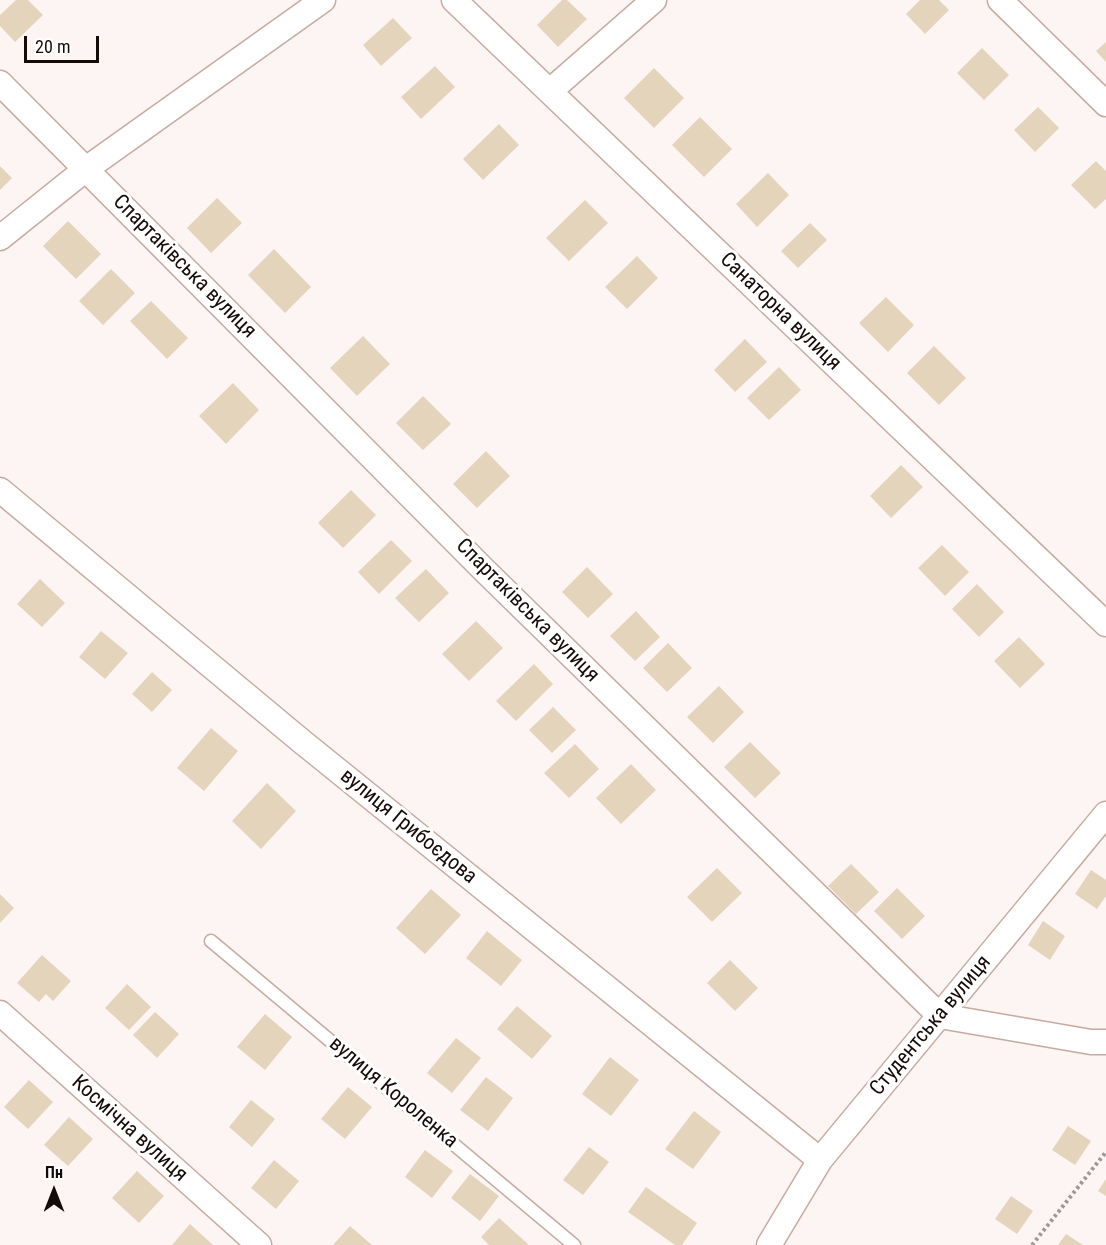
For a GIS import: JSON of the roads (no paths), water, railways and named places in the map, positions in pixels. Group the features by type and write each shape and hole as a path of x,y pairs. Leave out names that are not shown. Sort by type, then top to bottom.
{"street":[{"path":"0,238 86,169 323,0"},
{"name":"Санаторна вулиця","path":"454,0 1106,624"},
{"path":"550,91 654,0"},
{"path":"1000,0 1106,104"},
{"name":"Спартаківська вулиця","path":"0,83 483,569 940,1016"},
{"name":"вулиця Грибоєдова","path":"0,490 310,748 820,1160"},
{"name":"Студентська вулиця","path":"769,1245 820,1160 1106,814"},
{"name":"Космічна вулиця","path":"0,1013 259,1245"},
{"path":"940,1016 1091,1042 1106,1042"}],"lane":[{"name":"вулиця Короленка","path":"211,941 574,1245"}]}
